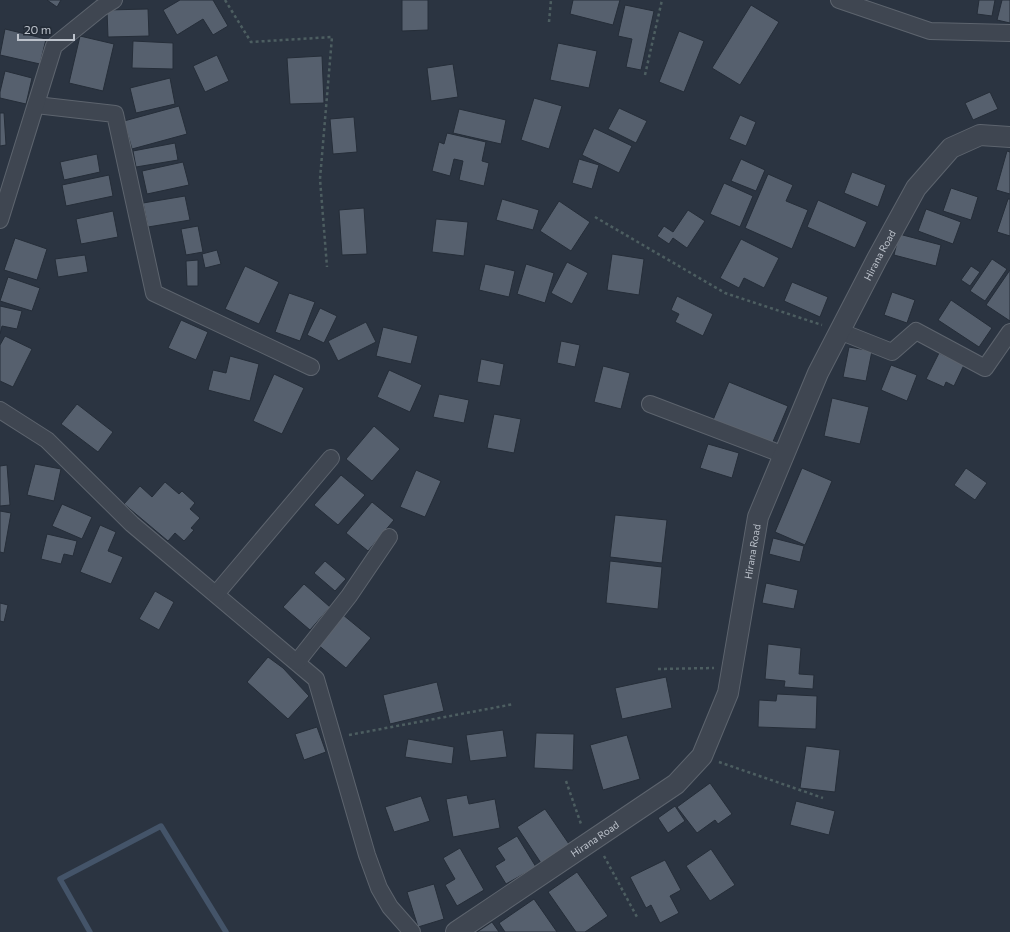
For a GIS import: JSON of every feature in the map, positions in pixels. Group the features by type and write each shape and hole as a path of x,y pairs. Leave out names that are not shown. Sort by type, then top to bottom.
{"street":[{"path":"0,220 54,46 114,0"},
{"path":"839,0 930,31 1010,33"},
{"path":"36,105 116,114 154,293 311,367"},
{"name":"Hirana Road","path":"456,932 592,842 676,784 702,756 728,693 758,517 818,373 916,188 951,148 980,135 1010,137"},
{"path":"839,331 892,352 916,331 985,368 1010,332"},
{"path":"650,404 784,455"},
{"path":"0,410 47,440 132,524 316,679 367,855 379,888 390,907 412,932"},
{"path":"216,594 331,458"},
{"path":"297,662 349,596 389,538"}],"path":[{"path":"225,0 251,42 332,37 320,179 327,268"},
{"path":"549,22 552,0"},
{"path":"645,75 662,0"},
{"path":"595,217 725,293 839,331"},
{"path":"658,669 733,667"},
{"path":"333,738 514,704"},
{"path":"702,756 823,798"},
{"path":"566,781 592,842 637,917"}],"building":[{"path":"47,0 61,0 57,7"},
{"path":"180,0 213,0 228,26 213,35 203,19 177,35 163,10"},
{"path":"402,0 428,0 428,30 402,31"},
{"path":"573,0 620,0 613,25 570,14"},
{"path":"979,0 995,0 992,16 977,14"},
{"path":"1002,0 1010,0 1010,23 997,20"},
{"path":"625,5 654,11 641,70 626,67 632,39 618,36"},
{"path":"751,5 779,22 740,85 712,68"},
{"path":"148,9 149,36 108,37 107,10"},
{"path":"5,29 46,39 40,64 0,55"},
{"path":"679,31 704,41 684,92 659,82"},
{"path":"80,36 114,44 103,91 69,83"},
{"path":"133,41 173,43 173,69 132,68"},
{"path":"558,43 597,51 589,88 550,80"},
{"path":"217,55 229,81 205,92 193,66"},
{"path":"322,56 324,103 290,104 287,58"},
{"path":"453,64 458,97 431,101 427,68"},
{"path":"5,71 32,78 26,104 0,98"},
{"path":"170,78 175,104 136,113 130,88"},
{"path":"990,92 998,109 973,120 965,103"},
{"path":"534,98 562,106 549,149 521,140"},
{"path":"179,106 187,134 132,149 124,121"},
{"path":"619,108 647,121 636,143 608,129"},
{"path":"459,109 506,120 501,144 453,133"},
{"path":"0,113 4,113 6,145 0,146"},
{"path":"740,115 756,122 746,146 729,139"},
{"path":"354,117 357,152 333,154 330,119"},
{"path":"594,128 632,146 619,173 582,155"},
{"path":"447,133 486,142 482,161 489,163 484,186 459,180 463,161 454,159 450,176 432,171 439,142 444,144"},
{"path":"175,143 178,160 136,167 133,151"},
{"path":"1007,151 1010,152 1010,194 996,190"},
{"path":"97,154 100,172 64,180 60,162"},
{"path":"579,159 599,165 592,189 572,183"},
{"path":"741,159 765,170 756,191 731,181"},
{"path":"183,162 189,185 147,194 142,171"},
{"path":"852,172 886,185 878,207 844,193"},
{"path":"768,174 793,185 786,201 808,210 792,249 745,228"},
{"path":"109,175 113,196 66,206 62,185"},
{"path":"724,183 753,196 740,227 710,214"},
{"path":"951,188 978,197 971,220 943,211"},
{"path":"185,196 190,220 148,227 143,203"},
{"path":"502,199 539,210 533,230 496,220"},
{"path":"1008,199 1010,199 1010,236 997,232"},
{"path":"818,200 867,222 855,248 807,227"},
{"path":"559,201 590,222 571,251 540,231"},
{"path":"364,208 367,254 342,255 339,210"},
{"path":"926,209 961,222 953,244 918,231"},
{"path":"688,210 705,221 687,248 673,238 669,244 657,236 664,226 673,232"},
{"path":"113,211 118,237 81,244 76,219"},
{"path":"436,219 468,222 464,256 432,252"},
{"path":"198,226 203,252 186,255 181,229"},
{"path":"899,234 941,245 936,266 894,255"},
{"path":"15,238 47,249 37,280 4,270"},
{"path":"741,239 779,258 764,288 744,278 739,288 720,278"},
{"path":"217,250 221,264 205,268 202,254"},
{"path":"612,254 644,259 639,295 607,290"},
{"path":"85,255 88,272 58,277 55,259"},
{"path":"992,259 1007,269 985,301 970,291"},
{"path":"198,260 198,286 187,286 186,261"},
{"path":"567,262 588,273 572,304 551,293"},
{"path":"485,264 515,271 509,297 479,290"},
{"path":"526,264 554,273 545,303 517,294"},
{"path":"245,266 279,282 259,324 225,309"},
{"path":"971,266 980,272 970,286 961,280"},
{"path":"1010,270 1010,321 986,305"},
{"path":"8,277 40,288 32,311 0,301"},
{"path":"792,282 828,297 820,317 784,301"},
{"path":"892,292 915,300 907,323 884,315"},
{"path":"289,293 315,302 300,341 275,332"},
{"path":"677,296 713,314 703,336 675,322 679,314 671,310"},
{"path":"951,300 992,328 979,347 938,320"},
{"path":"0,306 22,311 17,329 2,326 0,334"},
{"path":"320,308 337,316 324,343 307,335"},
{"path":"181,320 208,332 196,360 168,348"},
{"path":"366,322 376,342 338,361 328,341"},
{"path":"383,327 418,336 411,364 376,356"},
{"path":"5,336 32,349 13,387 0,381 0,345"},
{"path":"561,341 580,345 575,367 557,363"},
{"path":"849,347 872,351 866,381 843,377"},
{"path":"939,353 964,365 954,386 946,382 944,387 926,379"},
{"path":"230,356 259,364 250,401 208,390 213,370 226,373"},
{"path":"481,359 504,364 500,386 477,382"},
{"path":"891,365 917,375 907,401 881,390"},
{"path":"603,366 630,373 621,409 594,402"},
{"path":"389,370 422,385 410,412 377,397"},
{"path":"274,374 304,388 282,434 253,421"},
{"path":"729,382 788,406 772,444 713,420"},
{"path":"439,394 469,400 464,423 433,417"},
{"path":"832,398 869,407 860,444 824,436"},
{"path":"77,404 113,432 98,452 61,424"},
{"path":"494,414 521,419 514,453 487,448"},
{"path":"374,426 400,449 372,481 346,459"},
{"path":"708,444 739,453 732,478 700,468"},
{"path":"35,464 61,469 54,501 27,495"},
{"path":"7,465 10,505 0,506 0,466"},
{"path":"802,468 832,481 805,545 775,532"},
{"path":"966,468 987,483 975,500 954,485"},
{"path":"416,470 441,481 425,517 400,507"},
{"path":"341,475 365,495 338,525 314,505"},
{"path":"165,482 179,494 182,491 195,503 190,509 200,518 191,528 194,530 184,541 175,533 168,541 124,504 140,486 152,497"},
{"path":"372,502 394,520 368,551 346,533"},
{"path":"62,504 92,517 82,539 52,526"},
{"path":"0,511 11,513 4,553 0,552"},
{"path":"615,515 667,520 662,563 610,557"},
{"path":"100,525 116,532 108,551 123,557 111,584 80,572"},
{"path":"47,534 77,541 73,556 64,554 61,564 41,559"},
{"path":"773,538 804,546 800,562 769,554"},
{"path":"325,561 346,579 335,591 314,573"},
{"path":"610,561 662,567 658,609 606,603"},
{"path":"766,583 798,590 794,609 762,603"},
{"path":"304,584 330,607 310,630 283,607"},
{"path":"155,591 174,602 159,630 139,619"},
{"path":"0,603 8,605 4,622 0,621"},
{"path":"342,614 371,638 346,668 317,644"},
{"path":"768,644 801,648 799,674 814,675 813,689 784,687 785,681 765,679"},
{"path":"268,657 283,668 309,696 288,719 247,682"},
{"path":"666,677 672,708 622,719 615,688"},
{"path":"437,682 444,711 390,724 383,695"},
{"path":"777,694 817,696 816,729 758,727 759,700 776,701"},
{"path":"317,727 326,752 304,760 295,734"},
{"path":"503,730 507,757 470,761 466,735"},
{"path":"536,733 574,734 573,770 534,768"},
{"path":"627,735 640,779 603,790 590,745"},
{"path":"408,739 454,747 452,764 405,757"},
{"path":"806,746 840,750 835,792 800,788"},
{"path":"710,783 732,814 718,824 715,820 697,833 677,807"},
{"path":"467,795 469,804 495,799 500,828 453,837 446,799"},
{"path":"421,796 430,821 394,832 385,807"},
{"path":"796,801 835,811 829,835 790,825"},
{"path":"675,806 685,821 668,833 658,818"},
{"path":"545,809 569,844 541,863 517,827"},
{"path":"517,836 536,867 506,884 495,866 505,860 497,848"},
{"path":"460,848 484,890 457,906 445,885 455,879 443,858"},
{"path":"711,849 735,885 710,901 686,866"},
{"path":"665,860 681,890 670,896 679,913 660,923 651,905 646,908 630,877"},
{"path":"577,872 608,916 585,932 576,932 548,892"},
{"path":"434,884 444,919 418,927 407,892"},
{"path":"534,899 557,932 505,932 499,923"},
{"path":"492,922 499,932 477,932"}],"waterway":[{"path":"90,932 60,879 161,826 226,932"}]}
